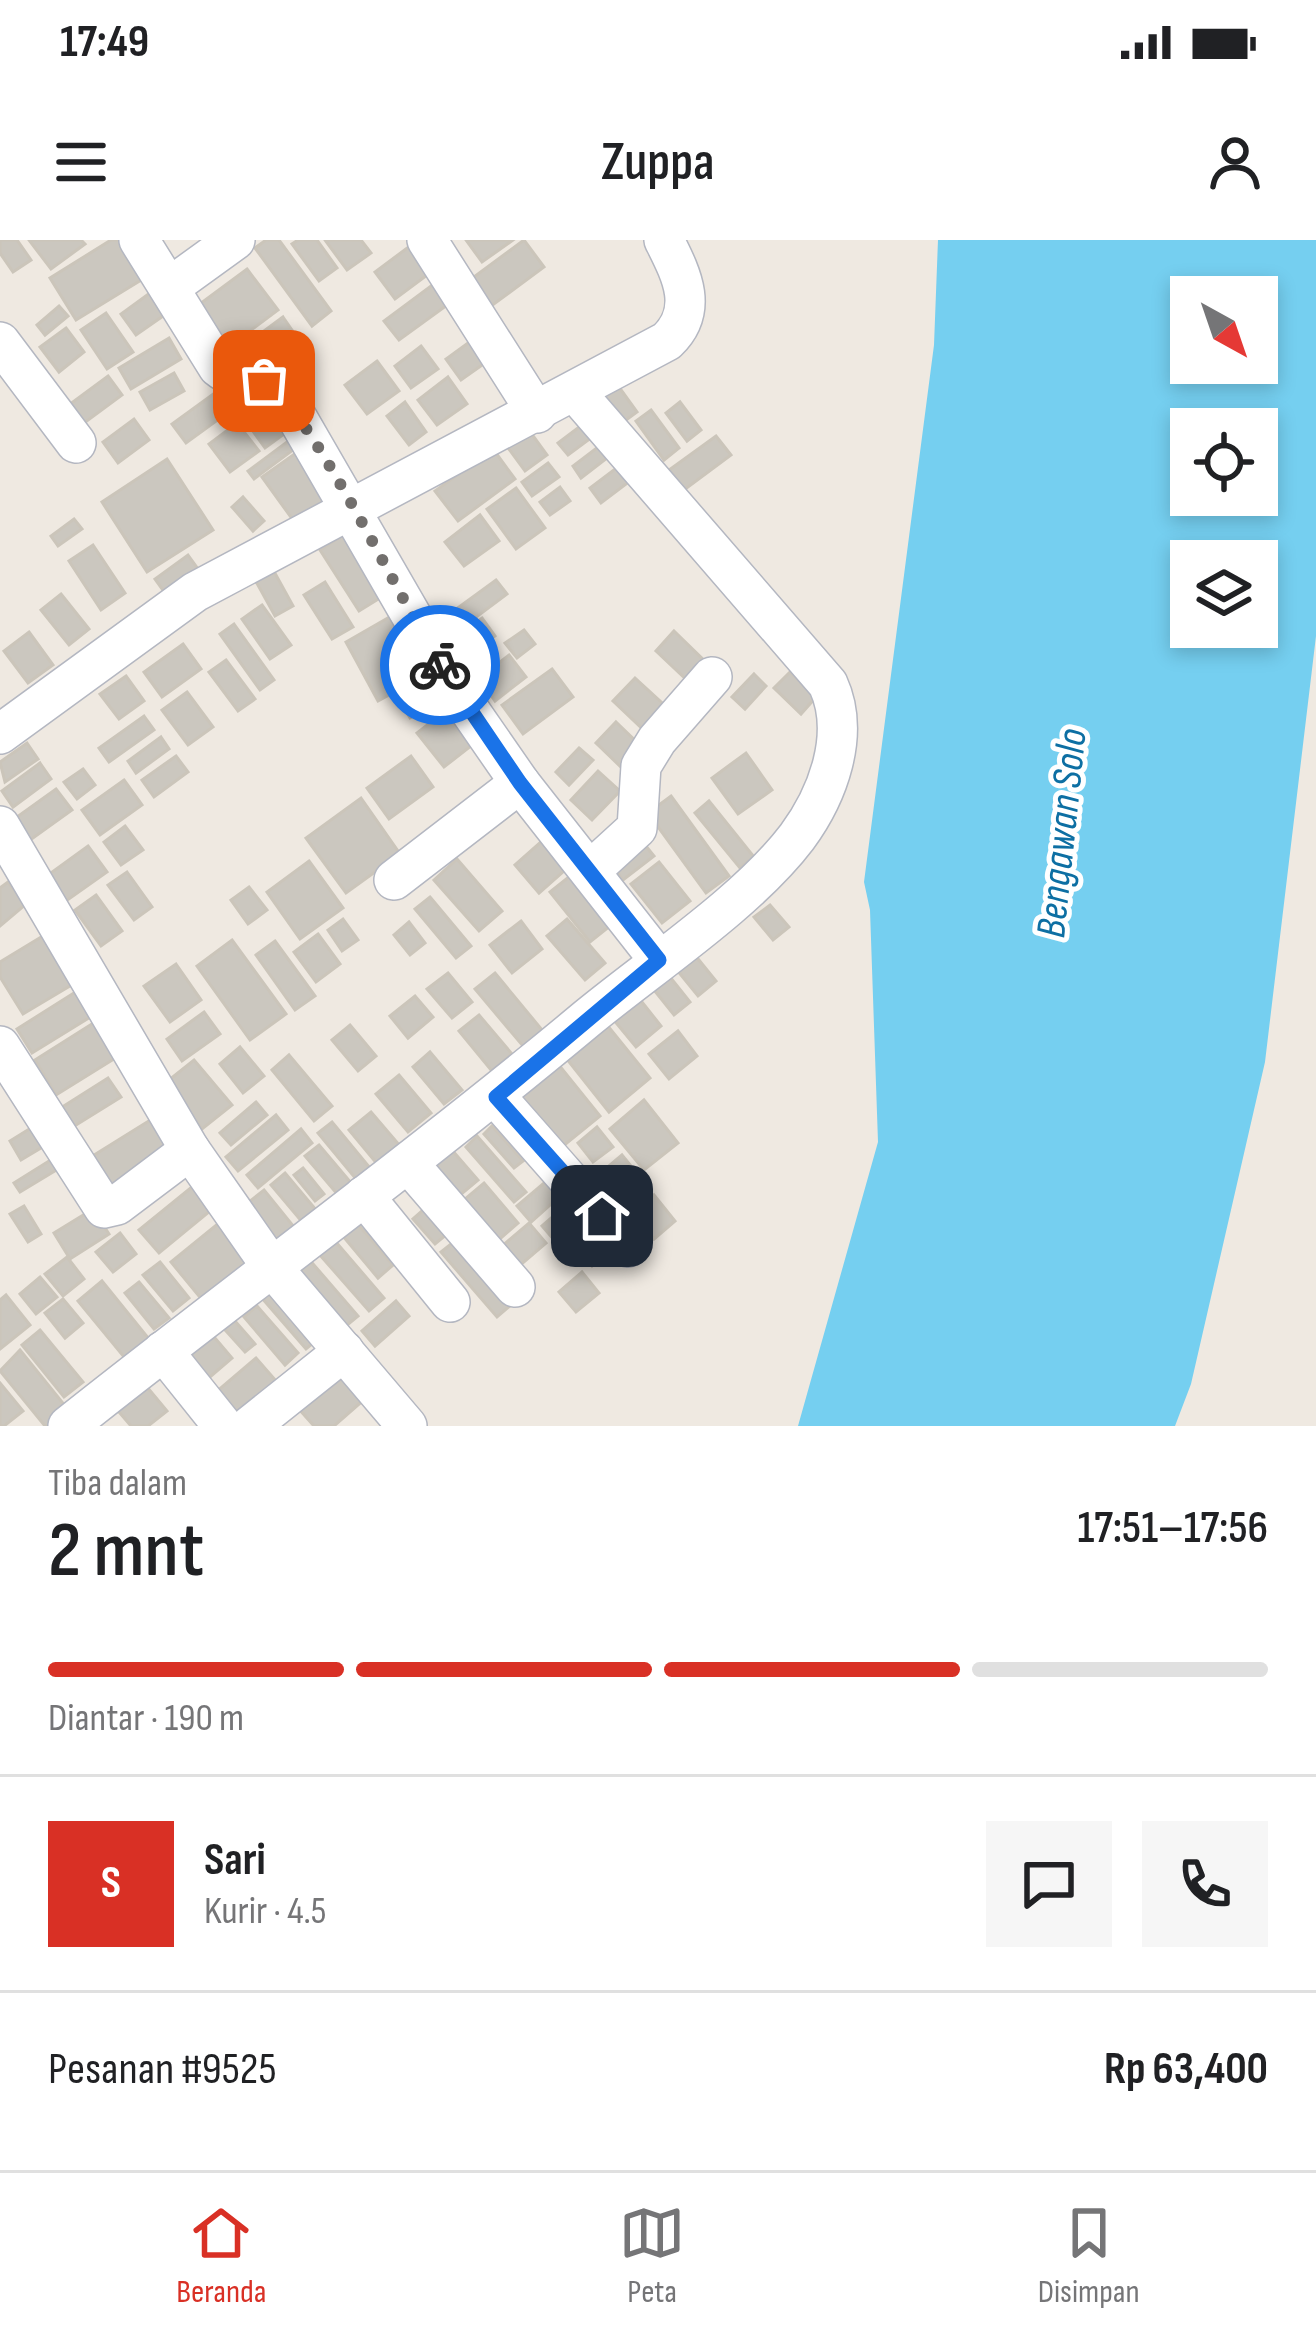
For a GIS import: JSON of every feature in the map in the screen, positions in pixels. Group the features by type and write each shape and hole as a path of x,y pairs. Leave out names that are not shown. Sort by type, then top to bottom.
{"street":[{"path":"139,240 218,367 235,378 270,383 281,392 351,504 418,631 520,783 659,960"},
{"path":"170,287 235,240"},
{"path":"427,240 537,413"},
{"path":"0,734 195,592 351,504 576,393 668,341 680,325 686,294 664,240"},
{"path":"0,341 76,443"},
{"path":"68,1426 496,1097 769,867 798,835 824,792 838,731 837,704 796,641 576,393"},
{"path":"590,871 638,828 638,777 644,760 712,676"},
{"path":"394,880 520,783"},
{"path":"0,826 11,872 190,1150 272,1266 407,1426"},
{"path":"0,1046 104,1208 117,1205 190,1150"},
{"path":"496,1097 628,1246"},
{"path":"408,1163 515,1287"},
{"path":"364,1196 450,1302"},
{"path":"163,1351 223,1426"},
{"path":"250,1426 344,1352"}],"water":[{"name":"Bengawan Solo","path":"938,240 1316,240 1316,636 1265,1062 1191,1384 1175,1426 798,1426 878,1142 870,910 864,882 934,345"}],"building":[{"path":"0,240 17,240 31,260 13,272 0,253"},
{"path":"29,240 81,240 85,244 51,269"},
{"path":"111,240 130,240 151,274 76,320 50,278"},
{"path":"266,240 279,240 331,311 312,326 255,248"},
{"path":"317,240 337,268 319,281 292,244"},
{"path":"325,240 361,240 371,253 347,270"},
{"path":"418,240 438,267 395,299 375,272"},
{"path":"466,240 513,240 482,262"},
{"path":"524,240 544,267 483,312 463,285"},
{"path":"247,269 278,310 224,350 193,309"},
{"path":"435,283 450,303 399,340 384,321"},
{"path":"158,287 173,309 136,335 121,314"},
{"path":"59,306 68,316 45,335 37,325"},
{"path":"106,313 133,352 107,369 81,330"},
{"path":"283,317 296,336 255,367 241,348"},
{"path":"66,328 84,352 59,372 40,347"},
{"path":"479,335 495,356 461,380 446,359"},
{"path":"169,338 181,359 131,389 119,368"},
{"path":"421,346 438,369 411,388 395,366"},
{"path":"377,361 399,391 367,414 345,385"},
{"path":"174,373 184,391 150,410 140,392"},
{"path":"108,376 122,395 76,429 62,410"},
{"path":"448,377 467,404 437,425 418,400"},
{"path":"616,383 637,412 618,426 597,398"},
{"path":"216,392 230,411 186,443 172,424"},
{"path":"277,402 295,426 265,448 247,423"},
{"path":"405,402 426,432 409,445 387,416"},
{"path":"680,402 701,430 687,441 666,413"},
{"path":"651,410 679,448 664,460 636,421"},
{"path":"134,419 149,440 118,463 103,442"},
{"path":"237,423 259,451 230,472 209,444"},
{"path":"582,425 591,438 568,455 558,443"},
{"path":"528,429 547,455 525,471 506,445"},
{"path":"295,436 301,444 254,479 248,471"},
{"path":"716,436 731,455 684,490 669,470"},
{"path":"598,447 607,458 581,478 573,466"},
{"path":"303,448 338,497 298,527 262,477"},
{"path":"493,449 515,479 458,521 435,491"},
{"path":"167,459 213,530 147,572 102,502"},
{"path":"548,463 559,477 532,496 522,482"},
{"path":"623,463 634,478 601,503 590,488"},
{"path":"560,487 570,501 550,515 540,502"},
{"path":"516,488 545,528 516,549 487,509"},
{"path":"243,497 264,521 253,531 232,507"},
{"path":"480,515 499,541 464,566 445,542"},
{"path":"74,519 82,529 58,546 51,536"},
{"path":"349,531 388,593 359,611 320,550"},
{"path":"93,545 125,593 101,610 69,561"},
{"path":"188,555 203,576 170,600 155,579"},
{"path":"271,566 293,606 275,616 253,576"},
{"path":"496,580 507,594 459,630 448,615"},
{"path":"325,582 353,627 332,639 304,595"},
{"path":"61,594 89,629 69,645 41,610"},
{"path":"262,605 291,645 270,659 242,619"},
{"path":"393,615 426,675 378,701 346,642"},
{"path":"482,618 495,636 472,653 459,635"},
{"path":"234,624 274,680 260,690 220,634"},
{"path":"524,630 535,644 517,658 505,643"},
{"path":"674,631 711,667 693,686 656,651"},
{"path":"29,632 53,665 28,683 4,651"},
{"path":"183,644 201,669 162,697 144,672"},
{"path":"509,655 526,677 495,701 479,678"},
{"path":"226,660 255,699 238,711 209,672"},
{"path":"552,669 573,697 523,734 502,705"},
{"path":"790,672 816,697 801,714 774,688"},
{"path":"754,674 766,686 745,709 732,697"},
{"path":"126,676 144,701 119,719 100,694"},
{"path":"635,678 671,711 649,735 613,701"},
{"path":"433,686 441,698 410,718 403,706"},
{"path":"187,692 213,727 188,745 162,710"},
{"path":"449,708 476,742 444,767 417,733"},
{"path":"144,716 154,730 109,762 99,748"},
{"path":"616,722 643,748 623,769 596,743"},
{"path":"161,737 169,749 136,773 128,761"},
{"path":"27,743 38,759 5,782 0,762"},
{"path":"579,748 593,760 569,785 556,772"},
{"path":"746,753 772,790 738,814 712,778"},
{"path":"176,756 188,772 154,797 142,780"},
{"path":"411,756 433,787 389,819 367,788"},
{"path":"40,763 51,779 13,807 2,791"},
{"path":"83,769 95,785 77,799 64,782"},
{"path":"598,771 620,791 592,820 571,800"},
{"path":"124,780 142,805 100,835 82,810"},
{"path":"56,789 72,810 26,843 10,822"},
{"path":"671,796 729,876 706,893 648,813"},
{"path":"361,798 400,854 346,893 306,838"},
{"path":"709,801 754,857 740,868 695,813"},
{"path":"125,826 143,850 121,865 104,842"},
{"path":"550,834 574,862 539,893 515,865"},
{"path":"641,840 654,856 623,880 610,864"},
{"path":"88,846 107,872 66,901 48,875"},
{"path":"457,859 502,911 479,931 434,880"},
{"path":"309,861 343,908 300,939 267,892"},
{"path":"659,862 690,901 662,923 631,884"},
{"path":"580,868 620,918 590,942 550,892"},
{"path":"127,872 152,907 134,920 108,885"},
{"path":"8,882 26,904 0,926 0,888"},
{"path":"249,887 267,910 248,924 231,900"},
{"path":"96,895 122,931 101,946 75,910"},
{"path":"430,897 471,946 456,958 415,909"},
{"path":"770,905 789,927 773,940 754,917"},
{"path":"343,919 358,940 342,951 328,930"},
{"path":"567,919 605,963 585,980 547,936"},
{"path":"521,921 542,949 512,973 490,945"},
{"path":"409,922 425,943 410,955 394,935"},
{"path":"51,931 80,980 23,1014 0,977 0,962"},
{"path":"318,934 340,964 316,982 294,952"},
{"path":"232,940 286,1014 250,1040 197,966"},
{"path":"275,941 315,996 295,1010 256,955"},
{"path":"690,949 716,981 698,996 672,964"},
{"path":"176,964 201,1000 170,1022 144,986"},
{"path":"662,967 690,1002 674,1015 646,980"},
{"path":"448,973 472,1002 452,1018 427,989"},
{"path":"495,973 547,1036 528,1052 475,989"},
{"path":"77,991 92,1016 32,1053 17,1029"},
{"path":"634,992 661,1026 636,1047 608,1013"},
{"path":"415,996 433,1017 408,1038 390,1016"},
{"path":"204,1012 220,1034 182,1061 167,1039"},
{"path":"479,1015 512,1054 492,1071 459,1031"},
{"path":"95,1022 117,1057 56,1095 35,1060"},
{"path":"350,1025 376,1056 358,1071 332,1040"},
{"path":"607,1025 650,1078 609,1112 566,1058"},
{"path":"678,1031 697,1056 669,1079 649,1054"},
{"path":"240,1047 264,1076 243,1093 220,1064"},
{"path":"430,1052 462,1090 444,1104 413,1067"},
{"path":"289,1055 332,1106 314,1121 272,1070"},
{"path":"194,1060 232,1105 202,1129 164,1084"},
{"path":"558,1064 600,1116 562,1147 520,1095"},
{"path":"399,1075 431,1113 408,1132 376,1094"},
{"path":"108,1078 121,1097 68,1130 56,1111"},
{"path":"644,1100 678,1143 644,1170 610,1129"},
{"path":"256,1102 267,1115 231,1145 220,1133"},
{"path":"371,1112 401,1147 379,1166 349,1130"},
{"path":"160,1114 182,1149 113,1192 91,1157"},
{"path":"276,1115 288,1130 238,1171 226,1157"},
{"path":"332,1122 370,1168 356,1179 318,1133"},
{"path":"39,1123 51,1142 21,1160 10,1141"},
{"path":"492,1126 523,1161 514,1168 484,1134"},
{"path":"597,1127 613,1147 593,1162 578,1143"},
{"path":"301,1129 312,1143 258,1188 247,1175"},
{"path":"477,1136 526,1192 514,1202 466,1147"},
{"path":"445,1142 478,1180 453,1201 420,1164"},
{"path":"319,1145 352,1184 338,1195 305,1156"},
{"path":"622,1155 639,1176 613,1197 597,1176"},
{"path":"57,1156 63,1166 20,1192 14,1183"},
{"path":"303,1168 324,1194 315,1201 294,1175"},
{"path":"557,1172 570,1187 531,1222 517,1206"},
{"path":"285,1173 322,1217 308,1229 271,1185"},
{"path":"484,1183 518,1223 493,1245 458,1205"},
{"path":"192,1187 210,1211 159,1253 139,1230"},
{"path":"264,1190 294,1227 275,1243 244,1206"},
{"path":"580,1193 600,1215 562,1249 542,1226"},
{"path":"654,1195 675,1221 654,1239 633,1213"},
{"path":"430,1204 452,1230 435,1244 413,1219"},
{"path":"24,1206 41,1234 28,1242 10,1214"},
{"path":"93,1209 109,1234 70,1259 54,1233"},
{"path":"220,1222 252,1261 203,1301 171,1262"},
{"path":"357,1223 393,1265 378,1278 342,1235"},
{"path":"529,1223 546,1243 511,1273 494,1253"},
{"path":"603,1229 616,1245 592,1266 579,1250"},
{"path":"120,1233 136,1254 113,1272 96,1252"},
{"path":"456,1240 512,1304 497,1317 441,1252"},
{"path":"335,1241 384,1298 369,1311 320,1255"},
{"path":"301,1250 358,1316 340,1331 283,1265"},
{"path":"67,1257 84,1279 63,1296 45,1274"},
{"path":"160,1262 189,1298 173,1311 143,1275"},
{"path":"582,1272 599,1293 576,1312 559,1292"},
{"path":"274,1274 325,1333 306,1349 255,1290"},
{"path":"40,1277 57,1297 36,1314 20,1294"},
{"path":"102,1281 153,1344 129,1363 78,1301"},
{"path":"139,1282 169,1318 154,1329 125,1293"},
{"path":"6,1295 30,1325 0,1349 0,1300"},
{"path":"63,1299 83,1323 65,1338 45,1313"},
{"path":"396,1301 409,1316 375,1346 362,1331"},
{"path":"257,1306 298,1353 285,1365 244,1317"},
{"path":"228,1313 255,1344 245,1352 218,1322"},
{"path":"40,1330 83,1382 64,1397 22,1345"},
{"path":"209,1331 232,1358 203,1383 179,1357"},
{"path":"20,1350 70,1412 52,1426 45,1426 0,1371"},
{"path":"256,1358 284,1390 243,1426 215,1393"},
{"path":"350,1362 375,1390 334,1426 314,1426 297,1407"},
{"path":"142,1381 167,1411 148,1426 131,1426 113,1405"},
{"path":"0,1383 23,1411 4,1426 0,1426"}],"way so far":[{"path":"264,381 281,392 330,470 440,665"}],"route":[{"path":"440,665 520,783 659,960 496,1097 602,1216"}]}
